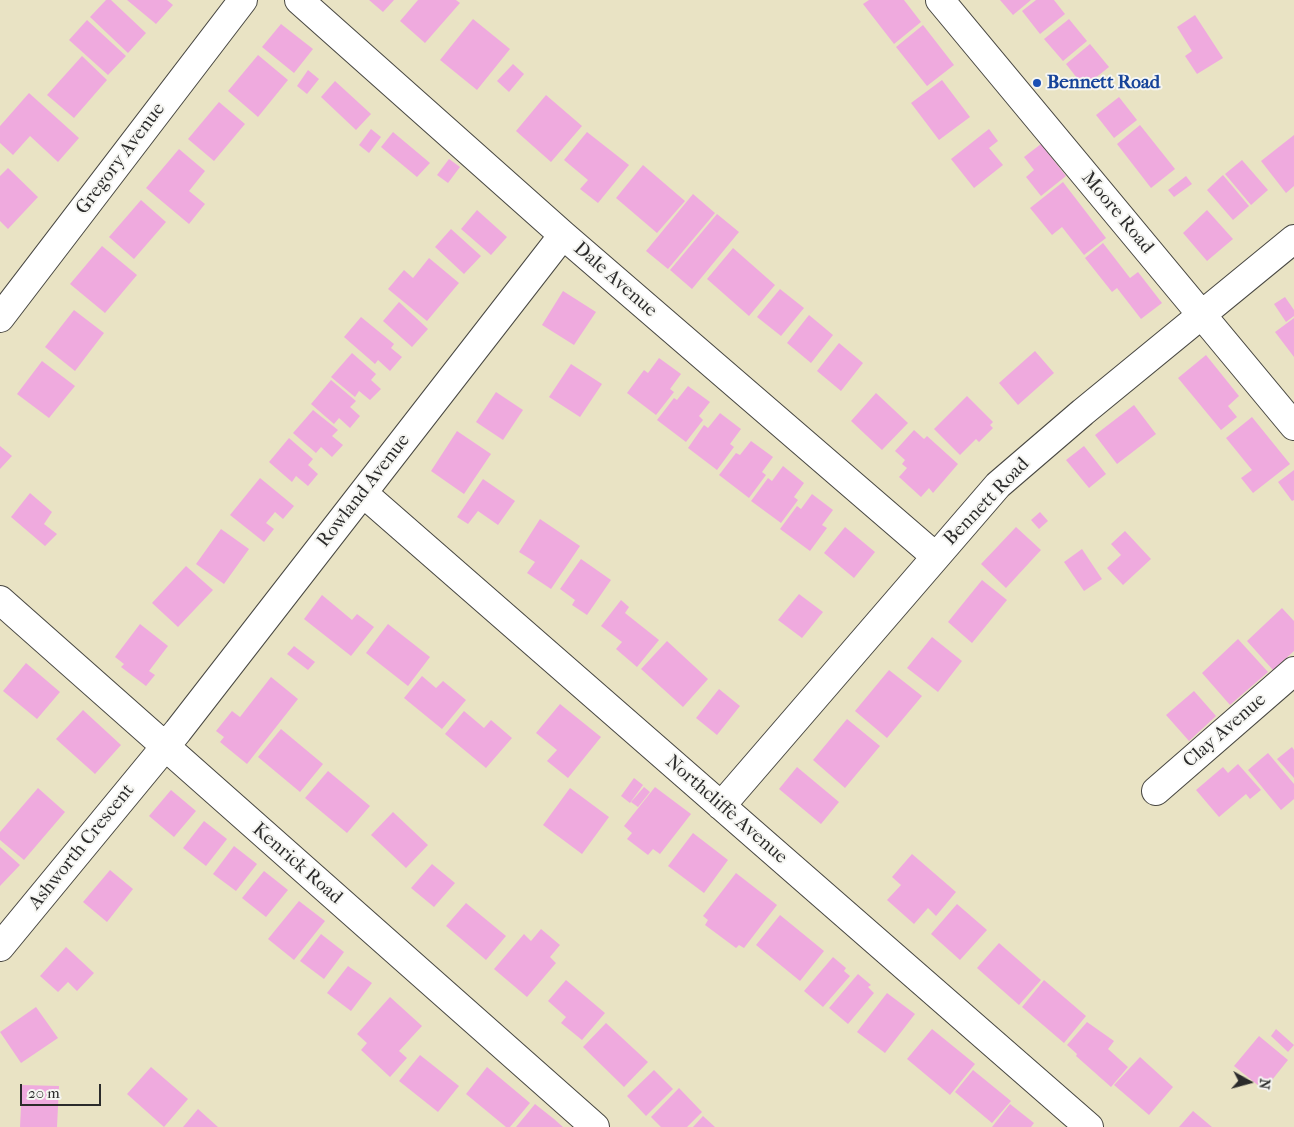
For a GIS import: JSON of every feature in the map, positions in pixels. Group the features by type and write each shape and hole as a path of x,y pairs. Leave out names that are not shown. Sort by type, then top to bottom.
{"street":[{"name":"Gregory Avenue","path":"0,318 243,0"},
{"name":"Dale Avenue","path":"299,0 563,235 935,556"},
{"name":"Moore Road","path":"940,0 1294,426"},
{"name":"Rowland Avenue","path":"164,748 563,235"},
{"name":"Bennett Road","path":"721,806 998,485 1294,239"},
{"name":"Northcliffe Avenue","path":"363,493 1089,1127"},
{"name":"Kenrick Road","path":"0,600 164,748 595,1127"},
{"name":"Clay Avenue","path":"1156,791 1294,671"},
{"name":"Ashworth Crescent","path":"0,947 164,748"}],"building":[{"path":"106,0 111,0 146,33 128,53 90,17"},
{"path":"127,0 167,0 173,5 156,24"},
{"path":"369,0 394,0 383,12"},
{"path":"418,0 456,0 460,3 425,43 400,21"},
{"path":"869,0 904,0 921,22 894,44 863,4"},
{"path":"1000,0 1031,0 1013,15"},
{"path":"1036,0 1054,0 1065,14 1040,34 1022,11"},
{"path":"1195,15 1223,58 1197,74 1185,56 1192,51 1177,27"},
{"path":"473,19 510,49 477,90 440,60"},
{"path":"1069,19 1087,41 1063,61 1044,39"},
{"path":"87,20 126,56 108,75 69,40"},
{"path":"281,24 313,49 294,73 262,47"},
{"path":"923,25 954,65 927,86 896,47"},
{"path":"1090,44 1109,67 1084,87 1066,64"},
{"path":"258,55 288,80 258,117 228,91"},
{"path":"82,56 107,80 74,118 47,95"},
{"path":"513,64 524,74 509,92 497,81"},
{"path":"308,70 319,79 307,94 297,86"},
{"path":"942,80 970,117 939,140 911,103"},
{"path":"335,81 371,114 356,130 321,97"},
{"path":"29,93 79,138 58,162 30,136 13,155 0,143 0,126"},
{"path":"546,95 582,126 551,162 516,131"},
{"path":"1119,97 1137,120 1114,138 1096,115"},
{"path":"219,102 245,124 214,161 188,139"},
{"path":"1140,125 1175,169 1151,188 1117,144"},
{"path":"371,129 381,137 369,153 359,145"},
{"path":"989,129 998,141 989,148 1003,165 974,188 951,159"},
{"path":"393,132 430,163 417,177 381,147"},
{"path":"587,132 629,165 598,203 580,189 588,180 564,160"},
{"path":"1294,135 1294,186 1286,193 1261,161"},
{"path":"1041,144 1066,176 1041,196 1026,177 1034,170 1024,157"},
{"path":"179,149 205,171 189,191 205,204 189,224 146,188"},
{"path":"449,159 460,167 448,183 437,175"},
{"path":"1242,160 1268,190 1251,205 1225,174"},
{"path":"643,165 685,201 657,233 616,198"},
{"path":"8,168 38,197 8,229 0,221 0,176"},
{"path":"1223,175 1249,206 1233,220 1207,190"},
{"path":"1186,176 1192,184 1174,197 1168,190"},
{"path":"1063,182 1106,238 1084,255 1062,227 1052,235 1030,208"},
{"path":"693,194 715,213 668,269 646,251"},
{"path":"141,200 166,222 134,259 109,237"},
{"path":"477,210 507,237 491,255 461,229"},
{"path":"1207,210 1233,239 1207,261 1183,233"},
{"path":"717,214 739,232 692,289 670,270"},
{"path":"451,229 481,256 464,274 435,247"},
{"path":"1103,243 1130,278 1138,272 1162,303 1141,319 1117,288 1112,292 1085,258"},
{"path":"102,246 137,275 105,313 70,284"},
{"path":"733,248 775,285 749,316 707,279"},
{"path":"429,258 459,283 427,321 388,289 404,270 413,278"},
{"path":"780,289 804,308 781,336 757,317"},
{"path":"563,291 596,312 574,345 542,325"},
{"path":"1285,297 1294,310 1294,316 1286,322 1274,304"},
{"path":"399,302 428,329 412,347 383,321"},
{"path":"74,310 104,333 75,371 45,347"},
{"path":"809,315 833,335 811,363 787,343"},
{"path":"361,317 394,344 391,348 402,357 390,371 378,360 375,364 344,337"},
{"path":"1294,318 1294,357 1275,332"},
{"path":"839,343 863,363 841,391 817,371"},
{"path":"1035,351 1054,373 1018,405 999,383"},
{"path":"352,353 376,374 371,380 381,389 370,400 359,391 355,397 331,377"},
{"path":"1206,355 1239,396 1228,406 1237,417 1221,430 1178,378"},
{"path":"659,358 681,374 670,389 674,392 656,415 627,393 644,370 648,373"},
{"path":"42,361 75,386 49,418 17,394"},
{"path":"571,364 602,384 580,417 549,397"},
{"path":"331,380 356,401 350,407 360,416 350,428 339,418 334,424 311,404"},
{"path":"688,386 710,402 699,416 703,420 686,442 657,420 674,398 677,400"},
{"path":"496,392 523,410 503,440 476,422"},
{"path":"876,393 908,423 882,450 851,421"},
{"path":"967,396 993,422 990,425 993,428 979,442 976,439 960,455 934,429"},
{"path":"1134,405 1156,434 1117,464 1095,435"},
{"path":"313,410 338,430 332,436 343,445 332,457 321,447 316,453 293,433"},
{"path":"720,413 741,429 730,444 734,447 717,470 688,448 704,425 708,428"},
{"path":"1252,417 1290,464 1253,493 1241,478 1252,470 1226,438"},
{"path":"914,430 924,439 927,436 958,464 933,493 929,488 921,497 899,477 907,468 902,464 905,460 895,451"},
{"path":"457,431 491,454 464,494 431,471"},
{"path":"289,438 313,459 308,465 318,474 308,486 296,476 292,482 269,462"},
{"path":"751,441 773,457 762,472 766,475 749,498 719,475 736,453 740,455"},
{"path":"0,446 12,456 0,469"},
{"path":"1084,446 1106,474 1089,488 1066,460"},
{"path":"783,466 804,483 794,497 798,500 781,523 751,501 768,478 772,481"},
{"path":"1294,470 1294,500 1292,501 1278,482"},
{"path":"260,478 294,506 283,519 275,512 266,523 274,529 264,542 230,515"},
{"path":"483,479 515,501 498,525 478,511 468,524 457,517"},
{"path":"30,493 52,512 44,524 57,534 45,546 11,517"},
{"path":"812,494 833,510 822,525 827,528 810,551 780,529 797,506 801,509"},
{"path":"1040,512 1048,521 1039,529 1031,520"},
{"path":"540,519 580,546 551,589 527,573 535,562 519,552"},
{"path":"845,527 875,552 854,578 824,553"},
{"path":"1016,527 1041,550 1006,588 981,564"},
{"path":"221,529 249,549 224,584 196,564"},
{"path":"1125,531 1151,559 1123,585 1107,568 1121,555 1111,544"},
{"path":"1082,549 1102,579 1084,591 1064,562"},
{"path":"581,559 611,580 587,615 572,605 575,600 560,589"},
{"path":"186,566 213,590 178,627 152,603"},
{"path":"982,580 1007,600 972,643 948,622"},
{"path":"799,594 823,612 802,638 778,620"},
{"path":"322,595 352,620 357,614 374,627 351,656 304,619"},
{"path":"621,600 629,607 625,613 659,640 637,667 616,649 622,642 601,626"},
{"path":"1282,608 1294,621 1294,651 1273,670 1247,641"},
{"path":"140,624 168,646 149,671 155,675 146,686 121,667 124,664 115,657"},
{"path":"388,624 430,657 408,686 366,653"},
{"path":"932,637 962,661 938,692 907,668"},
{"path":"1238,639 1268,672 1230,705 1202,673"},
{"path":"667,641 708,679 683,707 641,669"},
{"path":"294,646 315,662 308,670 287,654"},
{"path":"26,663 60,692 37,719 3,691"},
{"path":"889,670 922,696 887,738 855,711"},
{"path":"422,676 436,688 443,681 466,700 442,729 404,698"},
{"path":"271,677 298,699 247,764 220,742 224,737 216,731 232,711 240,717"},
{"path":"719,689 740,706 717,735 696,718"},
{"path":"1194,691 1216,716 1189,741 1166,715"},
{"path":"560,704 601,737 568,778 547,761 557,750 536,733"},
{"path":"83,710 121,745 95,774 56,739"},
{"path":"464,711 484,728 491,720 512,738 486,768 445,734"},
{"path":"847,719 880,746 845,788 813,760"},
{"path":"281,729 323,764 300,792 258,757"},
{"path":"1292,747 1294,750 1294,778 1277,759"},
{"path":"1268,753 1294,784 1294,799 1281,810 1248,770"},
{"path":"1238,764 1261,790 1250,799 1246,794 1219,817 1196,790 1223,767 1228,773"},
{"path":"797,767 839,802 821,824 779,789"},
{"path":"328,771 370,806 347,833 305,798"},
{"path":"634,778 643,785 630,803 621,796"},
{"path":"644,787 650,792 638,807 631,802"},
{"path":"655,787 691,814 660,854 653,849 648,855 627,839 632,833 624,826"},
{"path":"38,788 65,812 24,860 0,840 0,832"},
{"path":"570,788 609,817 582,854 543,825"},
{"path":"171,790 196,811 174,837 149,816"},
{"path":"393,812 428,845 406,868 371,835"},
{"path":"204,821 227,839 206,866 183,848"},
{"path":"693,833 728,860 704,893 668,866"},
{"path":"234,846 257,864 236,891 213,874"},
{"path":"0,847 20,865 0,886"},
{"path":"912,854 956,892 936,916 928,908 914,924 887,900 901,885 892,877"},
{"path":"432,864 455,883 434,907 411,888"},
{"path":"110,870 133,889 107,922 83,902"},
{"path":"264,871 288,890 266,917 242,898"},
{"path":"736,873 777,905 744,948 739,945 736,948 705,925 708,920 703,916"},
{"path":"299,901 325,921 294,960 268,939"},
{"path":"466,903 506,936 486,960 446,926"},
{"path":"957,904 987,930 960,960 931,934"},
{"path":"780,915 824,951 800,981 756,945"},
{"path":"541,929 560,945 550,957 556,963 527,997 494,969 524,934 531,941"},
{"path":"321,934 344,952 324,979 300,961"},
{"path":"999,943 1041,980 1019,1005 977,968"},
{"path":"66,947 94,973 77,991 68,982 58,992 40,976"},
{"path":"833,957 846,968 844,971 850,976 823,1007 804,991"},
{"path":"348,966 372,983 351,1011 327,993"},
{"path":"858,974 871,985 868,987 874,993 848,1024 829,1008"},
{"path":"566,980 605,1013 582,1040 561,1023 566,1017 548,1001"},
{"path":"1044,980 1086,1016 1064,1043 1022,1007"},
{"path":"887,993 915,1014 885,1053 857,1032"},
{"path":"390,997 422,1026 399,1051 407,1058 390,1077 361,1050 367,1043 357,1034"},
{"path":"36,1007 58,1038 21,1063 0,1032"},
{"path":"1087,1022 1114,1041 1108,1049 1128,1067 1111,1087 1076,1056 1077,1054 1067,1045"},
{"path":"606,1023 648,1062 624,1087 583,1047"},
{"path":"932,1029 975,1064 950,1095 907,1059"},
{"path":"1276,1029 1294,1045 1288,1052 1271,1036"},
{"path":"1259,1036 1288,1060 1264,1090 1234,1066"},
{"path":"420,1055 459,1086 438,1112 399,1081"},
{"path":"1140,1057 1173,1087 1149,1115 1114,1085"},
{"path":"151,1067 188,1099 164,1127 127,1094"},
{"path":"487,1067 530,1103 510,1127 506,1127 466,1094"},
{"path":"654,1070 673,1089 646,1116 627,1096"},
{"path":"973,1070 1011,1101 992,1123 955,1092"},
{"path":"22,1085 59,1086 57,1127 20,1127"},
{"path":"679,1088 702,1112 687,1127 661,1127 651,1117"},
{"path":"535,1104 554,1119 563,1127 516,1127"},
{"path":"1010,1104 1034,1123 1031,1127 992,1127"},
{"path":"198,1109 218,1127 183,1127"},
{"path":"1193,1111 1212,1127 1179,1127"},
{"path":"703,1116 715,1127 693,1127"}],"place":[{"name":"Bennett Road","path":"1037,83"}]}
